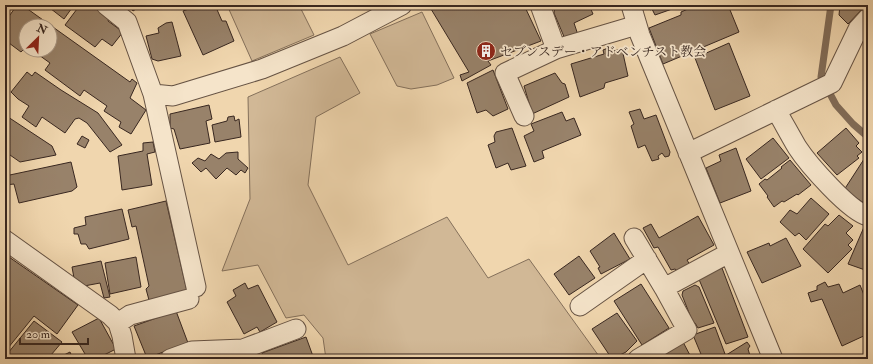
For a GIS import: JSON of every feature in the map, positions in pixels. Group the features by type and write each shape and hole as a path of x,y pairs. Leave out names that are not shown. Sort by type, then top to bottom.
{"street":[{"path":"106,5 127,22 153,94 193,293 130,315 118,323"},
{"path":"153,94 173,96 262,69 343,36 402,5"},
{"path":"540,5 556,49"},
{"path":"631,5 637,25 688,153 773,359"},
{"path":"688,153 825,86 858,29 868,18"},
{"path":"524,116 505,73 556,49 637,25"},
{"path":"776,110 798,148 819,174 846,203 863,215 868,216"},
{"path":"634,238 687,330 638,359"},
{"path":"5,240 104,311 118,323 126,359"},
{"path":"664,288 729,253"},
{"path":"580,306 647,259"},
{"path":"170,359 192,351 244,354 296,329"}],"shaded area":[{"path":"227,5 299,5 314,35 252,61"},
{"path":"422,12 454,78 437,85 411,89 397,86 370,34"},
{"path":"340,57 360,93 316,117 308,185 348,265 447,217 488,278 529,259 601,359 326,359 323,338 304,315 286,318 258,265 222,271 250,199 248,97"}],"building":[{"path":"17,5 22,5 40,18 18,18 18,50 5,40 5,22"},
{"path":"46,5 74,5 64,19"},
{"path":"80,5 92,5 109,18 108,21 123,32 112,46 102,39 95,47 65,25"},
{"path":"128,5 142,5 133,11"},
{"path":"200,5 215,5 222,21 226,21 234,41 203,55 183,11"},
{"name":"セブンスデー・アドベンチスト教会","path":"444,5 524,5 541,41 488,61 491,65 462,81 460,75 469,72 431,9"},
{"path":"555,5 589,5 593,14 574,23 578,35 565,39 554,13"},
{"path":"649,5 674,5 675,8 655,15 652,9 650,10"},
{"path":"697,5 728,5 739,32 663,64 649,28 681,15 681,12"},
{"path":"840,5 866,5 848,24 839,15"},
{"path":"172,22 181,56 158,61 152,59 146,36 159,33 158,28 166,23"},
{"path":"58,31 130,82 132,79 137,83 130,98 146,110 131,134 119,127 121,122 104,111 107,106 84,90 80,96 45,70 50,63 43,58 58,58"},
{"path":"729,43 750,96 715,110 695,58"},
{"path":"608,48 609,52 622,49 628,76 605,83 604,88 580,97 571,64 604,54 603,50"},
{"path":"493,70 508,109 493,116 486,110 477,113 467,83"},
{"path":"27,72 32,76 35,72 98,113 122,145 110,152 87,123 79,118 75,119 65,133 42,117 36,127 22,117 29,106 18,99 11,92"},
{"path":"555,73 562,83 565,84 569,97 532,114 527,105 529,103 524,86"},
{"path":"209,105 212,119 206,121 210,143 180,149 174,129 170,128 170,114"},
{"path":"640,109 644,119 656,115 670,152 669,156 665,157 662,153 658,156 659,159 652,161 645,145 638,148 631,126 634,124 629,112"},
{"path":"562,112 566,121 574,118 581,135 542,151 544,158 534,162 524,136 534,131 531,124"},
{"path":"5,115 52,146 56,155 20,162 10,155 5,157"},
{"path":"234,116 235,121 239,119 241,137 215,142 212,125 227,121 228,117"},
{"path":"512,128 526,166 511,170 508,163 496,168 488,145 495,142 494,136 496,132"},
{"path":"846,128 859,143 856,146 862,152 857,156 859,158 837,175 817,153"},
{"path":"82,136 89,140 85,148 77,144"},
{"path":"773,138 789,158 761,179 746,159"},
{"path":"153,142 155,152 147,154 152,185 122,190 118,156 143,151 143,143"},
{"path":"736,148 751,191 720,203 706,168 721,161 719,155"},
{"path":"238,152 238,159 248,168 245,173 241,170 236,175 227,168 216,179 206,168 201,172 192,163 198,158 205,161 211,154 219,159 226,153"},
{"path":"868,153 868,204 867,205 844,190"},
{"path":"790,160 811,185 798,195 797,194 784,202 782,201 774,207 759,184 765,179 767,180"},
{"path":"71,162 77,187 72,191 19,203 14,184 5,185 5,176"},
{"path":"811,198 829,214 806,240 799,233 795,236 780,222 790,210 797,214"},
{"path":"166,201 187,291 149,300 146,289 149,286 136,226 132,227 128,210"},
{"path":"122,209 129,239 89,249 86,244 81,244 78,234 74,234 74,228 86,225 85,217"},
{"path":"839,215 853,226 846,233 853,240 848,245 852,249 828,273 803,249 825,224 828,226"},
{"path":"698,216 714,245 687,260 690,265 679,272 675,269 671,270 658,247 654,248 643,228 651,224 659,238"},
{"path":"864,227 868,229 868,271 848,264"},
{"path":"614,233 630,259 601,274 598,268 600,267 590,251"},
{"path":"786,238 801,266 762,283 747,252 769,243 770,246"},
{"path":"579,256 595,278 569,295 554,274"},
{"path":"9,257 78,305 57,334 34,316 8,348 5,329 5,263"},
{"path":"136,257 141,287 110,294 105,263"},
{"path":"101,261 110,297 104,298 100,283 84,286 74,278 72,267"},
{"path":"722,268 748,337 726,344 698,277"},
{"path":"825,282 828,287 839,284 843,293 860,285 868,305 868,334 842,346 822,299 811,302 808,293 817,290 817,286"},
{"path":"245,283 248,289 258,285 277,322 260,332 257,327 244,334 227,302 236,296 233,290"},
{"path":"641,284 669,328 642,345 614,301"},
{"path":"695,285 699,287 714,323 698,328 695,323 693,323 682,295 683,291"},
{"path":"176,311 188,343 147,358 134,326"},
{"path":"617,313 637,341 626,352 612,359 592,329"},
{"path":"99,318 116,349 96,359 88,359 72,332"},
{"path":"34,321 62,342 51,355 43,359 9,359 8,353"},
{"path":"715,327 725,354 703,359 693,335"},
{"path":"306,337 314,359 264,359 262,353"},
{"path":"683,342 692,359 661,359 659,355"},
{"path":"747,342 750,346 748,349 751,359 724,359 723,357"},
{"path":"70,352 73,359 56,359"},
{"path":"868,354 868,359 854,359"}],"waterway":[{"path":"831,5 821,77 836,105 853,124 868,137"}],"place":[{"name":"セブンスデー・アドベンチスト教会","path":"486,51"}]}
